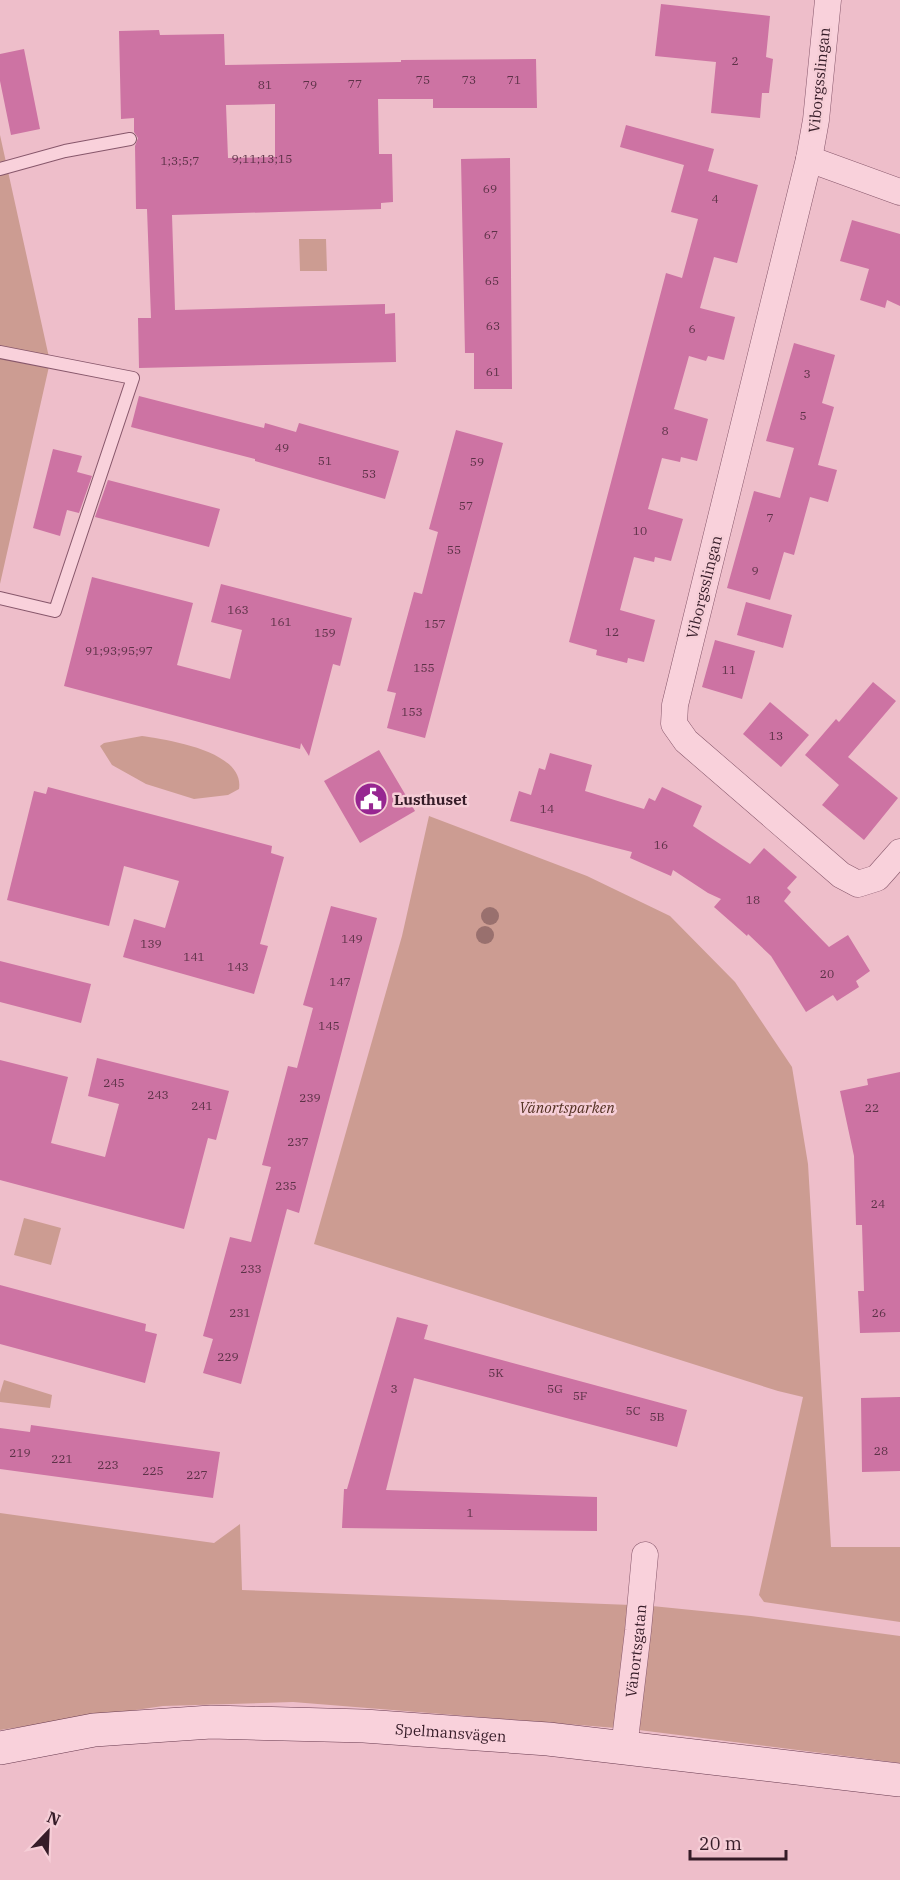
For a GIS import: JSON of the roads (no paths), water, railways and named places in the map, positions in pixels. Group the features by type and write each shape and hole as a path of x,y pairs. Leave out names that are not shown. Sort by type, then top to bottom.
{"main road":[{"name":"Spelmansvägen","path":"0,1748 94,1730 211,1722 364,1726 548,1739 900,1780"}],"street":[{"name":"Viborgsslingan","path":"828,0 816,120 809,159 675,705 674,724 686,741 841,875 858,885 877,878 900,852"},
{"path":"809,159 900,192"},
{"name":"Vänortsgatan","path":"624,1748 645,1555"}],"lane":[{"path":"0,169 65,152 130,139"},
{"path":"0,352 133,378 55,611 0,598"}],"place":[{"name":"Lusthuset","path":"371,799"}],"park label":[{"name":"Vänortsparken","path":"567,1107"}]}
